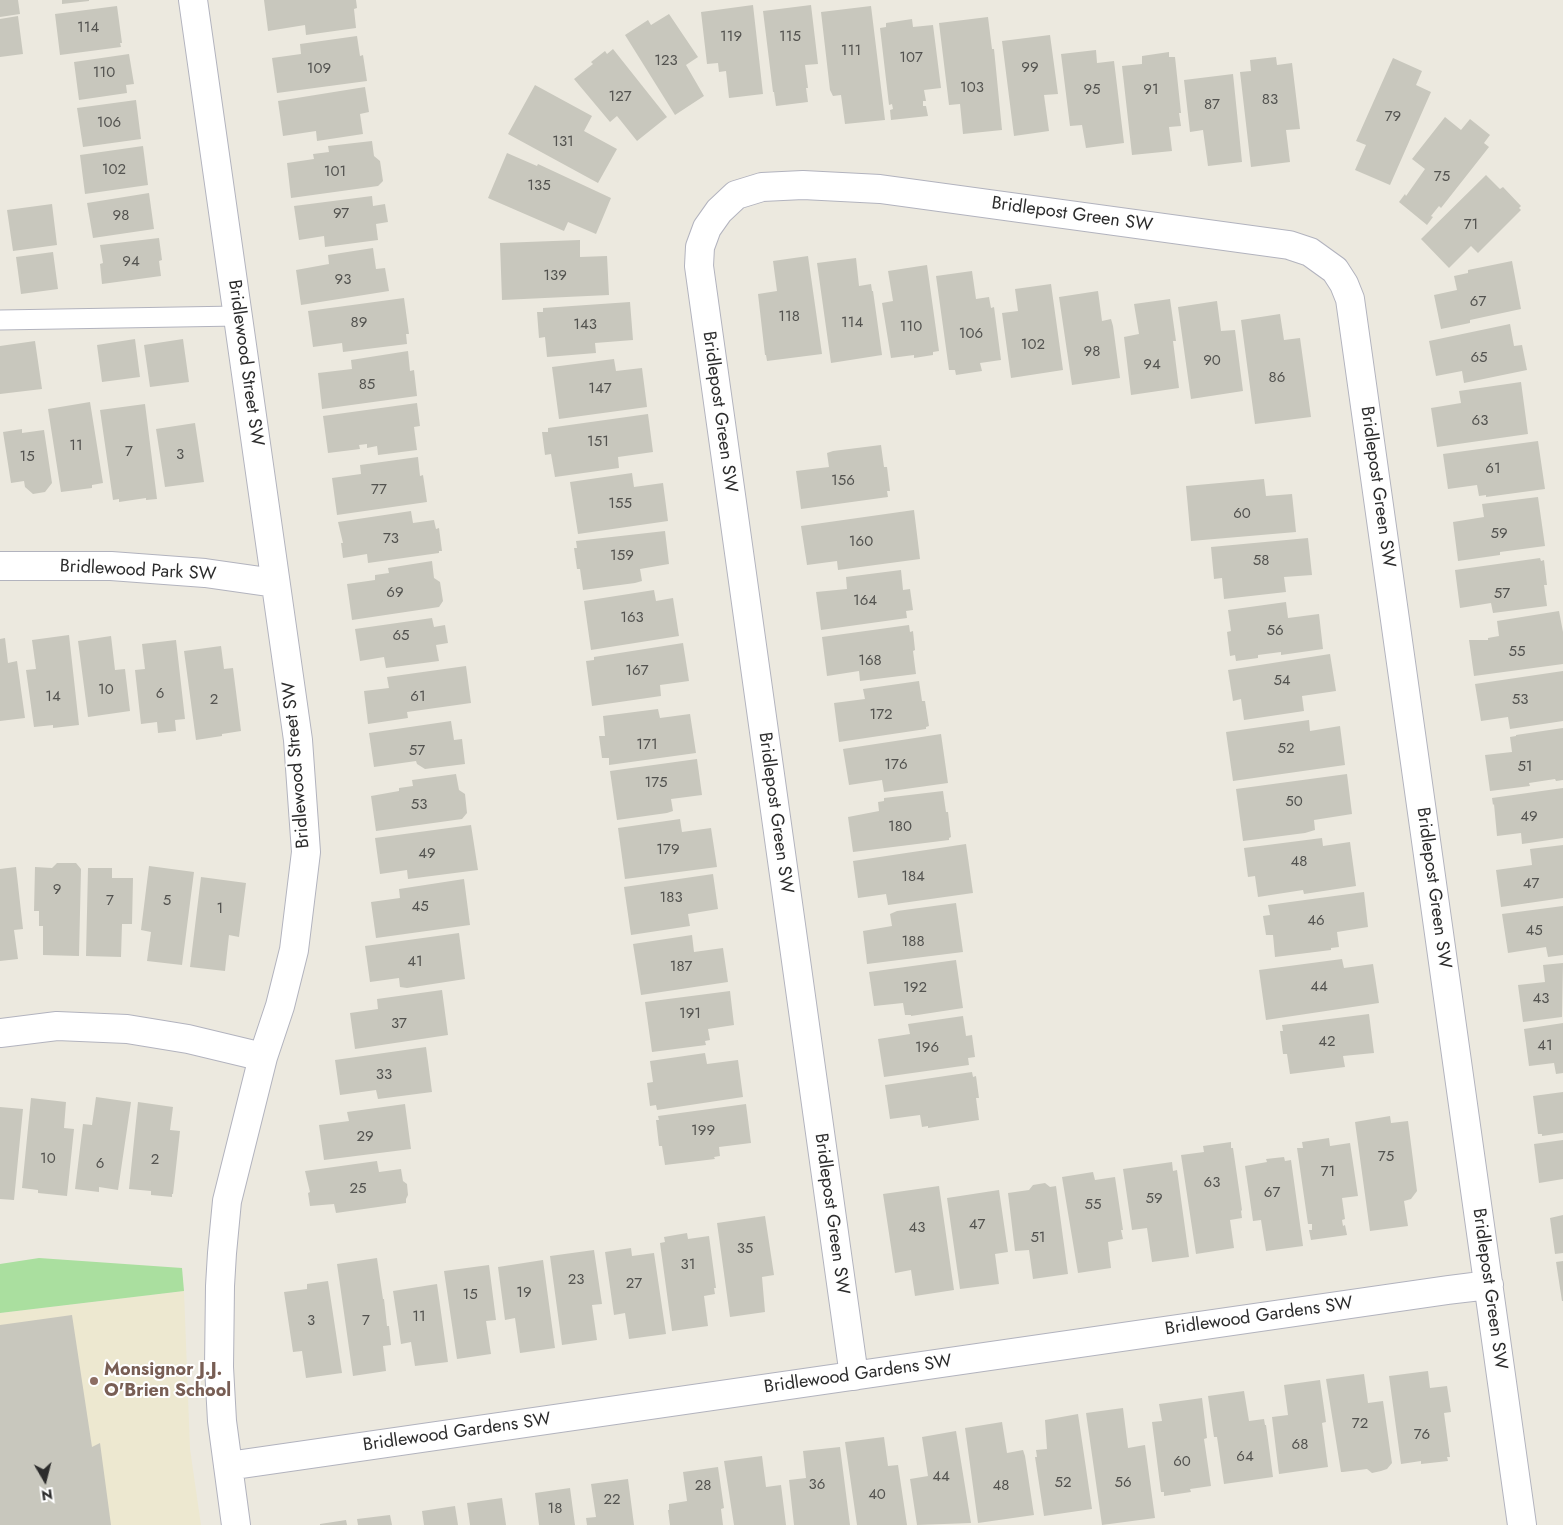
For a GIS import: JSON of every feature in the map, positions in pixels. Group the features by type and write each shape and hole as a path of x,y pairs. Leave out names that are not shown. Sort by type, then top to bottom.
{"street":[{"name":"Bridlewood Street SW","path":"193,0 298,740 306,852 294,950 280,1006 263,1057 227,1201 220,1286 218,1366 222,1421 236,1525"},
{"name":"Bridlepost Green SW","path":"854,1376 699,266 700,247 707,228 719,211 736,195 762,187 802,185 880,189 1289,245 1310,252 1335,270 1344,284 1350,299 1522,1525"},
{"name":"Bridlewood Park SW","path":"0,566 111,566 205,573 275,583"},
{"path":"0,1033 57,1026 127,1029 188,1038 263,1057"},
{"name":"Bridlewood Gardens SW","path":"228,1466 1489,1285"}],"lane":[{"path":"0,320 238,316"}],"shaded area":[{"name":"Monsignor J.J. O'Brien School","path":"184,1291 190,1449 201,1525 0,1525 0,1313"}],"green space":[{"path":"39,1258 182,1268 184,1291 0,1313 0,1264"}],"building":[{"path":"0,0 18,0 20,14 0,17"},
{"path":"62,0 89,0 89,1 62,4"},
{"path":"264,0 356,0 357,8 354,9 356,28 306,35 305,25 268,31"},
{"path":"753,5 763,94 729,98 726,71 719,72 718,63 707,64 701,12"},
{"path":"811,5 818,64 805,65 808,102 776,106 763,11"},
{"path":"117,6 121,47 60,55 55,14"},
{"path":"871,6 885,120 845,124 841,95 833,96 830,90 821,12"},
{"path":"669,14 698,57 686,65 704,96 675,115 625,35 648,20 651,25"},
{"path":"18,16 23,54 0,57 0,19"},
{"path":"988,17 992,49 994,49 1002,130 963,134 960,104 949,105 939,23"},
{"path":"912,19 913,27 933,25 941,88 924,90 926,101 923,101 923,106 926,106 928,116 891,120 890,110 893,109 892,104 889,105 880,28 886,27 886,23"},
{"path":"1050,35 1058,94 1044,95 1049,131 1014,136 1002,41"},
{"path":"357,36 360,56 363,55 367,81 277,93 272,58 301,54 300,44"},
{"path":"613,49 667,117 637,141 617,116 610,122 574,79 593,64 591,62 605,51 607,54"},
{"path":"1096,50 1097,63 1114,61 1124,143 1086,148 1082,125 1070,126 1061,54"},
{"path":"1169,52 1169,57 1175,57 1181,126 1169,127 1172,151 1132,155 1122,66 1142,64 1142,56"},
{"path":"129,54 134,84 126,85 127,93 79,100 74,62"},
{"path":"1276,57 1277,65 1292,63 1300,129 1286,130 1290,162 1251,167 1240,72 1251,71 1250,60"},
{"path":"1393,58 1422,71 1416,85 1431,92 1390,185 1355,170 1366,145 1356,141"},
{"path":"1233,74 1242,162 1208,166 1203,130 1190,132 1184,80"},
{"path":"535,85 592,116 584,131 617,149 598,183 508,134"},
{"path":"365,87 369,112 360,114 363,134 317,141 316,131 283,136 278,101"},
{"path":"136,100 141,139 83,147 77,108"},
{"path":"1445,117 1461,130 1470,119 1490,135 1484,143 1489,147 1441,208 1439,206 1431,216 1433,217 1427,225 1399,202 1405,194 1406,196 1425,169 1412,159"},
{"path":"372,141 374,156 380,161 383,181 378,186 291,198 287,163 314,159 313,154 329,152 328,146"},
{"path":"143,146 148,185 85,194 80,155"},
{"path":"507,153 537,166 538,164 611,198 596,234 568,222 564,231 488,198"},
{"path":"1486,175 1500,189 1503,187 1521,206 1519,208 1521,210 1478,253 1471,246 1449,268 1421,239"},
{"path":"149,193 154,229 93,238 87,203"},
{"path":"372,196 373,206 385,204 388,222 376,224 378,240 325,247 324,236 299,240 294,206"},
{"path":"52,204 57,245 13,251 7,210"},
{"path":"159,238 162,260 159,261 161,276 102,284 100,264 103,263 100,245"},
{"path":"580,240 580,257 607,256 609,295 502,300 500,243"},
{"path":"373,248 376,269 385,268 389,291 301,305 296,270 329,264 328,255"},
{"path":"53,252 58,289 21,294 16,257"},
{"path":"808,256 822,354 767,361 758,294 777,291 773,261"},
{"path":"856,258 859,286 871,284 873,291 882,355 831,363 817,263"},
{"path":"1512,261 1521,309 1470,320 1470,323 1441,329 1434,295 1457,290 1454,276 1468,273 1468,270"},
{"path":"927,265 939,351 933,352 933,355 914,358 914,355 891,358 882,303 893,301 888,271"},
{"path":"972,271 976,299 989,297 991,308 994,307 1001,360 980,363 982,371 956,375 955,370 949,370 936,276"},
{"path":"1051,284 1063,370 1011,378 1002,313 1018,311 1015,289"},
{"path":"1098,291 1102,321 1111,319 1113,326 1120,378 1072,385 1059,297"},
{"path":"404,298 409,334 406,334 407,344 343,352 342,343 313,347 308,311"},
{"path":"1170,299 1176,341 1173,341 1179,388 1131,395 1124,337 1139,334 1134,304"},
{"path":"1217,301 1221,331 1235,330 1243,391 1191,399 1178,307"},
{"path":"630,302 633,340 595,343 596,353 547,357 545,337 539,338 537,312 543,312 543,308"},
{"path":"1280,314 1284,340 1300,338 1311,417 1255,424 1241,320"},
{"path":"1510,324 1514,346 1522,345 1527,370 1464,383 1462,371 1436,376 1429,341"},
{"path":"135,339 140,377 102,382 97,345"},
{"path":"183,339 189,382 150,387 144,345"},
{"path":"35,341 42,389 0,394 0,346"},
{"path":"408,351 410,371 414,370 417,396 322,409 318,373 352,369 351,360"},
{"path":"614,359 616,371 642,368 647,407 559,419 552,367"},
{"path":"1521,382 1528,434 1437,447 1431,408 1461,403 1459,391"},
{"path":"90,402 103,483 92,485 92,488 61,492 48,409"},
{"path":"417,403 420,426 414,427 417,450 378,455 377,446 367,448 367,444 359,445 360,449 328,453 323,416"},
{"path":"145,404 157,499 146,500 146,498 119,502 119,499 113,500 100,410"},
{"path":"648,414 653,452 618,457 619,468 555,477 551,454 545,455 542,432 548,432 548,428"},
{"path":"195,423 204,482 165,487 156,429"},
{"path":"22,429 22,433 44,430 52,483 45,492 33,494 25,487 24,481 11,483 3,432"},
{"path":"1538,441 1545,489 1486,497 1486,495 1479,496 1477,485 1448,489 1443,454"},
{"path":"881,445 884,467 887,467 890,491 887,491 888,497 801,509 796,471 829,467 827,453 833,451"},
{"path":"418,457 420,476 423,475 427,502 337,515 332,478 361,474 360,465"},
{"path":"632,473 634,487 663,483 668,521 578,534 570,482"},
{"path":"1264,479 1266,496 1292,494 1296,532 1191,541 1186,486"},
{"path":"1538,497 1545,546 1500,552 1500,555 1458,561 1453,522 1484,517 1482,504"},
{"path":"914,510 920,559 838,570 837,561 807,565 801,526"},
{"path":"411,511 413,523 434,520 436,529 439,528 442,551 368,563 367,554 343,558 341,543 343,543 338,522"},
{"path":"665,531 669,564 640,569 642,581 583,590 574,548 577,548 576,541"},
{"path":"1308,538 1312,575 1284,577 1286,592 1224,599 1222,578 1214,579 1211,547"},
{"path":"1540,558 1541,561 1544,560 1547,585 1544,585 1547,606 1493,613 1491,603 1460,608 1455,570"},
{"path":"432,561 434,578 440,582 443,601 439,607 352,620 347,584 375,580 375,575 389,573 388,568"},
{"path":"901,570 903,590 910,589 913,610 906,611 907,618 821,630 816,592 847,589 846,577"},
{"path":"654,590 656,601 673,598 679,636 591,650 584,601"},
{"path":"1286,602 1288,618 1319,614 1323,649 1281,655 1281,652 1258,655 1258,658 1236,661 1235,655 1230,656 1227,632 1231,631 1228,610"},
{"path":"1559,611 1563,632 1563,664 1474,676 1469,640 1488,640 1488,638 1499,636 1497,621"},
{"path":"432,618 434,627 445,625 448,643 436,645 439,661 386,668 384,657 360,661 355,629"},
{"path":"909,625 910,632 913,631 916,674 860,681 859,671 827,676 822,637"},
{"path":"69,635 79,725 53,728 53,725 34,727 26,670 36,669 32,640"},
{"path":"111,636 115,670 125,669 130,711 88,717 78,641"},
{"path":"5,638 8,663 17,661 25,718 0,721 0,639"},
{"path":"176,640 185,719 175,720 176,731 158,733 157,722 141,724 135,670 145,669 142,644"},
{"path":"683,643 689,681 660,685 661,696 592,706 586,661 594,660 594,657"},
{"path":"221,646 224,669 233,668 241,731 196,740 184,651"},
{"path":"1330,654 1336,691 1302,696 1304,711 1244,720 1241,699 1233,701 1228,670"},
{"path":"466,666 471,703 407,712 408,718 368,724 364,691 389,688 387,677"},
{"path":"1563,671 1563,721 1510,729 1508,717 1481,721 1475,684"},
{"path":"919,681 922,701 925,701 929,726 926,729 839,742 834,703 865,699 863,689"},
{"path":"658,709 660,718 690,714 696,753 609,765 609,758 602,758 599,736 605,736 603,716"},
{"path":"1309,720 1310,731 1340,726 1345,765 1233,781 1226,732"},
{"path":"451,721 454,740 462,739 465,764 425,769 417,764 416,761 374,767 369,733"},
{"path":"1563,728 1563,780 1556,781 1555,779 1529,783 1530,786 1490,791 1485,755 1512,752 1510,737"},
{"path":"941,734 948,783 884,792 882,780 849,785 843,749"},
{"path":"697,759 702,795 671,799 673,811 667,813 617,820 610,771"},
{"path":"456,774 459,790 465,794 467,813 462,819 376,831 371,796 399,791 399,788 413,786 412,780"},
{"path":"1347,774 1352,814 1314,820 1315,830 1305,833 1243,841 1236,789"},
{"path":"1563,788 1563,838 1522,844 1521,833 1497,836 1492,798"},
{"path":"943,791 946,812 948,812 951,837 949,840 853,852 848,817 879,811 878,802 884,801 884,798"},
{"path":"680,819 682,832 711,828 717,867 625,879 618,828"},
{"path":"471,825 478,870 408,879 407,870 380,874 375,838"},
{"path":"1322,838 1323,846 1350,842 1356,886 1304,894 1303,890 1258,897 1255,876 1248,877 1244,848"},
{"path":"966,844 973,893 888,905 886,894 858,898 853,861"},
{"path":"1563,845 1563,898 1501,907 1496,870 1532,865 1530,849"},
{"path":"57,863 76,863 81,869 79,956 43,955 43,926 39,926 39,911 34,911 35,867 52,868"},
{"path":"149,866 194,872 182,965 147,961 151,932 141,930"},
{"path":"16,867 23,929 14,930 18,959 0,961 0,869"},
{"path":"88,868 112,868 112,878 133,878 132,924 122,924 121,957 86,956"},
{"path":"713,874 718,909 688,914 690,926 631,935 624,887"},
{"path":"201,877 246,883 239,937 229,935 225,971 190,967"},
{"path":"464,879 470,925 376,938 371,902 400,898 399,889"},
{"path":"1364,892 1368,927 1337,932 1339,947 1331,948 1331,950 1275,957 1273,935 1266,935 1263,916 1270,915 1268,905"},
{"path":"956,903 963,952 867,964 863,931 892,926 890,914 897,911"},
{"path":"1563,906 1563,955 1548,957 1546,947 1508,953 1502,914"},
{"path":"459,933 465,979 407,988 400,987 399,978 370,982 365,946"},
{"path":"692,935 694,952 723,948 728,982 641,995 633,944"},
{"path":"1342,959 1344,968 1373,964 1379,1003 1266,1020 1259,970"},
{"path":"956,960 963,1008 911,1016 905,1015 903,1003 874,1006 869,972"},
{"path":"1563,963 1562,1017 1523,1022 1518,985 1545,982 1543,965"},
{"path":"442,990 448,1035 355,1049 350,1013 378,1009 377,999"},
{"path":"730,991 734,1025 708,1029 710,1040 705,1041 706,1045 652,1052 645,1002"},
{"path":"1369,1014 1374,1053 1343,1056 1345,1067 1290,1074 1287,1054 1283,1054 1280,1031 1283,1031 1282,1025"},
{"path":"963,1016 966,1036 972,1035 975,1057 968,1058 969,1065 884,1077 878,1039 910,1034 908,1024"},
{"path":"1563,1023 1563,1073 1556,1074 1554,1063 1529,1066 1524,1029"},
{"path":"426,1047 432,1092 378,1099 376,1090 340,1095 335,1060"},
{"path":"705,1053 707,1064 738,1060 743,1097 657,1110 656,1105 650,1106 647,1083 653,1082 650,1061"},
{"path":"972,1072 973,1077 976,1076 979,1120 928,1128 928,1126 922,1127 920,1115 890,1119 885,1085"},
{"path":"1563,1092 1563,1133 1542,1136 1542,1134 1538,1134 1533,1096"},
{"path":"96,1097 131,1102 118,1190 99,1187 99,1192 75,1189 83,1124 92,1125"},
{"path":"31,1098 66,1102 64,1128 74,1129 67,1196 38,1193 38,1190 22,1188"},
{"path":"138,1102 173,1107 170,1130 180,1131 172,1197 151,1195 151,1191 129,1189"},
{"path":"405,1104 411,1149 324,1160 319,1125 349,1121 347,1112"},
{"path":"746,1104 751,1143 719,1147 720,1156 714,1157 715,1159 665,1165 662,1146 659,1146 656,1120 659,1120 658,1116"},
{"path":"0,1107 23,1109 14,1200 0,1199"},
{"path":"1390,1116 1391,1123 1408,1121 1417,1191 1411,1199 1404,1201 1408,1226 1370,1231 1355,1122"},
{"path":"1329,1138 1330,1146 1350,1143 1358,1196 1342,1198 1345,1219 1342,1220 1347,1235 1311,1240 1309,1230 1312,1230 1312,1224 1308,1224 1297,1148 1303,1148 1302,1142"},
{"path":"1563,1140 1563,1179 1539,1183 1534,1144"},
{"path":"1231,1142 1242,1210 1242,1218 1230,1220 1234,1248 1196,1254 1181,1155 1204,1152 1203,1146"},
{"path":"1284,1157 1285,1161 1291,1160 1303,1246 1266,1251 1261,1220 1253,1221 1245,1166 1267,1162 1266,1159"},
{"path":"377,1161 379,1172 401,1169 403,1181 407,1184 408,1195 406,1203 336,1213 334,1204 310,1206 308,1193 310,1192 305,1171"},
{"path":"1172,1162 1173,1171 1177,1170 1189,1257 1152,1262 1147,1228 1132,1230 1123,1169"},
{"path":"1093,1172 1095,1180 1115,1177 1123,1239 1108,1242 1111,1268 1078,1273 1062,1177"},
{"path":"1045,1183 1050,1187 1056,1186 1068,1274 1033,1279 1029,1250 1015,1251 1008,1193 1029,1190 1033,1185"},
{"path":"939,1186 954,1290 915,1296 911,1270 895,1273 883,1194"},
{"path":"999,1190 1008,1252 995,1254 999,1284 960,1289 947,1198"},
{"path":"1563,1215 1563,1253 1555,1254 1550,1218"},
{"path":"765,1216 774,1275 762,1277 765,1312 730,1317 717,1223"},
{"path":"687,1233 688,1239 709,1236 716,1288 714,1288 715,1294 704,1296 708,1326 672,1331 660,1243 665,1242 664,1237"},
{"path":"631,1248 632,1256 654,1253 666,1334 629,1339 625,1313 614,1315 605,1252"},
{"path":"594,1250 602,1304 592,1305 597,1340 562,1345 550,1256"},
{"path":"377,1258 391,1345 383,1346 386,1371 353,1376 337,1264"},
{"path":"543,1260 555,1348 520,1353 515,1318 505,1320 498,1267"},
{"path":"1563,1261 1563,1301 1562,1301 1556,1262"},
{"path":"489,1265 496,1320 486,1321 491,1354 457,1359 444,1271"},
{"path":"328,1281 342,1373 306,1378 302,1351 293,1352 284,1292 307,1289 307,1284"},
{"path":"437,1284 448,1362 415,1366 411,1342 401,1344 393,1291"},
{"path":"72,1315 92,1447 100,1443 111,1525 0,1525 0,1325"},
{"path":"1428,1371 1430,1388 1447,1386 1451,1412 1444,1413 1450,1457 1447,1457 1448,1461 1421,1464 1421,1461 1401,1464 1389,1376"},
{"path":"1364,1374 1368,1403 1383,1401 1392,1463 1387,1469 1372,1473 1367,1469 1341,1472 1326,1379"},
{"path":"1320,1380 1326,1422 1322,1423 1328,1467 1279,1474 1272,1417 1288,1415 1284,1385"},
{"path":"1244,1391 1249,1421 1264,1419 1273,1477 1224,1484 1217,1437 1214,1437 1208,1396"},
{"path":"1202,1398 1207,1438 1204,1439 1211,1486 1190,1489 1191,1492 1164,1496 1164,1492 1161,1492 1152,1422 1162,1421 1159,1404"},
{"path":"1123,1408 1128,1448 1145,1445 1155,1518 1102,1525 1086,1413"},
{"path":"1078,1414 1092,1509 1044,1516 1035,1457 1037,1457 1036,1450 1047,1449 1045,1420"},
{"path":"1002,1422 1007,1453 1023,1450 1034,1515 978,1523 965,1428"},
{"path":"956,1431 971,1523 917,1525 910,1479 928,1476 922,1437"},
{"path":"884,1437 888,1466 898,1465 907,1525 857,1525 845,1442"},
{"path":"840,1447 850,1525 794,1525 789,1480 806,1478 803,1451"},
{"path":"762,1456 766,1487 781,1485 786,1525 734,1525 724,1461"},
{"path":"718,1467 724,1508 721,1509 723,1525 670,1525 669,1504 687,1501 683,1472"},
{"path":"628,1479 634,1525 587,1525 586,1518 596,1517 591,1484"},
{"path":"570,1488 575,1525 539,1525 535,1493"},
{"path":"502,1498 506,1525 470,1525 467,1503"},
{"path":"455,1506 458,1525 424,1525 422,1511"},
{"path":"390,1515 392,1525 358,1525 357,1519"},
{"path":"346,1520 347,1525 320,1525 320,1524"}],"place":[{"name":"Monsignor J.J. O'Brien School","path":"94,1381"}]}
